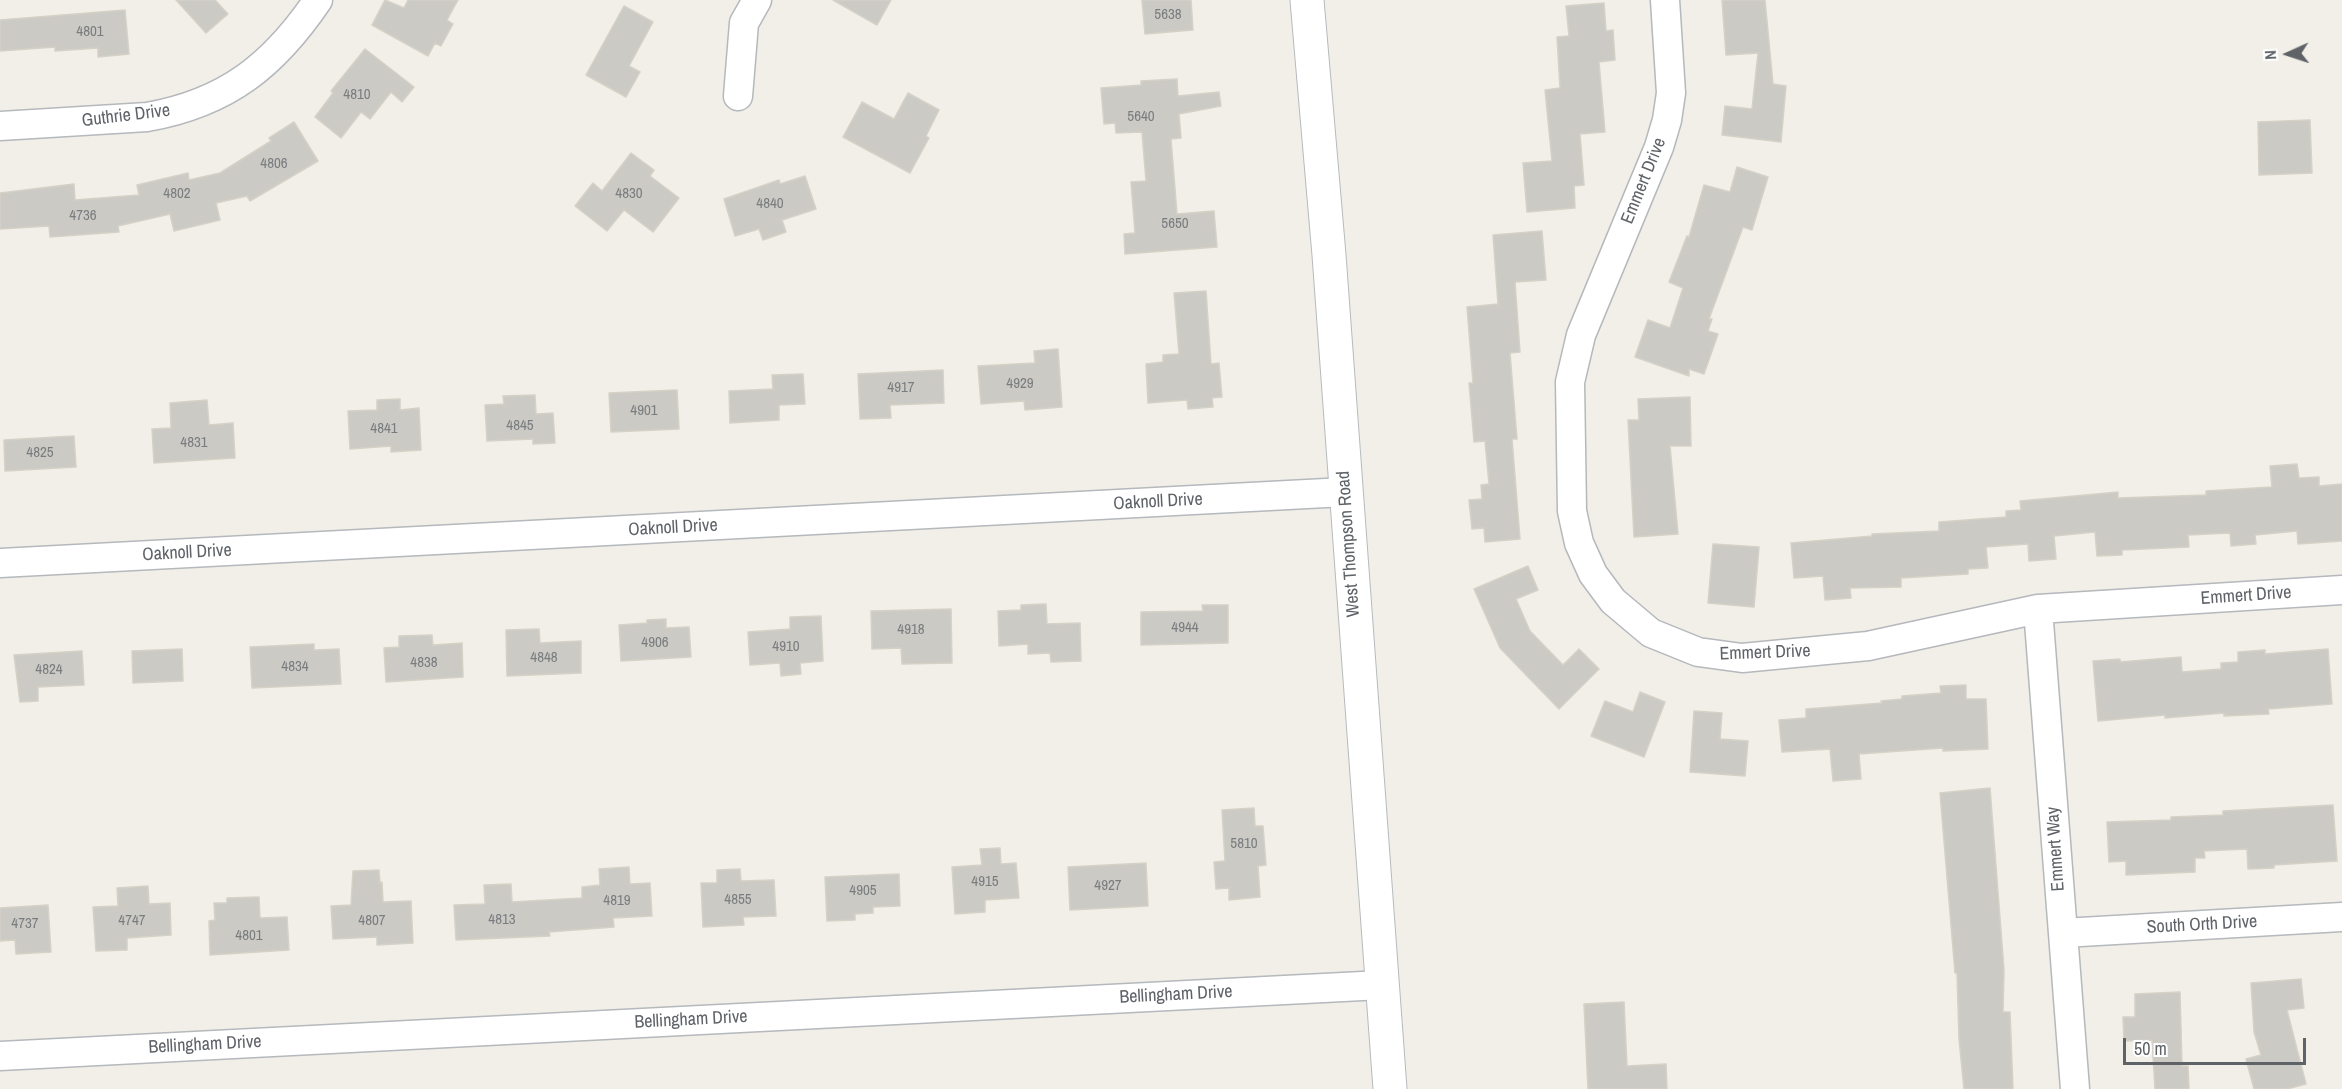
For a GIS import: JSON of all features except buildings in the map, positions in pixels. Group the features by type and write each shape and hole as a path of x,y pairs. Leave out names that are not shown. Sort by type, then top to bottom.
{"main road":[{"name":"West Thompson Road","path":"1307,0 1329,255 1390,1089"}],"street":[{"name":"Guthrie Drive","path":"0,126 147,117 204,101 245,79 272,58 296,32 318,0"},
{"path":"738,96 744,23 757,0"},
{"name":"Emmert Drive","path":"1665,0 1671,93 1667,120 1659,147 1581,335 1570,382 1572,511 1579,543 1593,574 1621,609 1651,633 1687,649 1726,657 1764,656 1868,646 2038,609 2342,590"},
{"name":"Oaknoll Drive","path":"0,563 1345,492"},
{"name":"Emmert Way","path":"2038,609 2075,1089"},
{"name":"South Orth Drive","path":"2063,933 2342,917"},
{"name":"Bellingham Drive","path":"0,1056 1382,985"}]}
